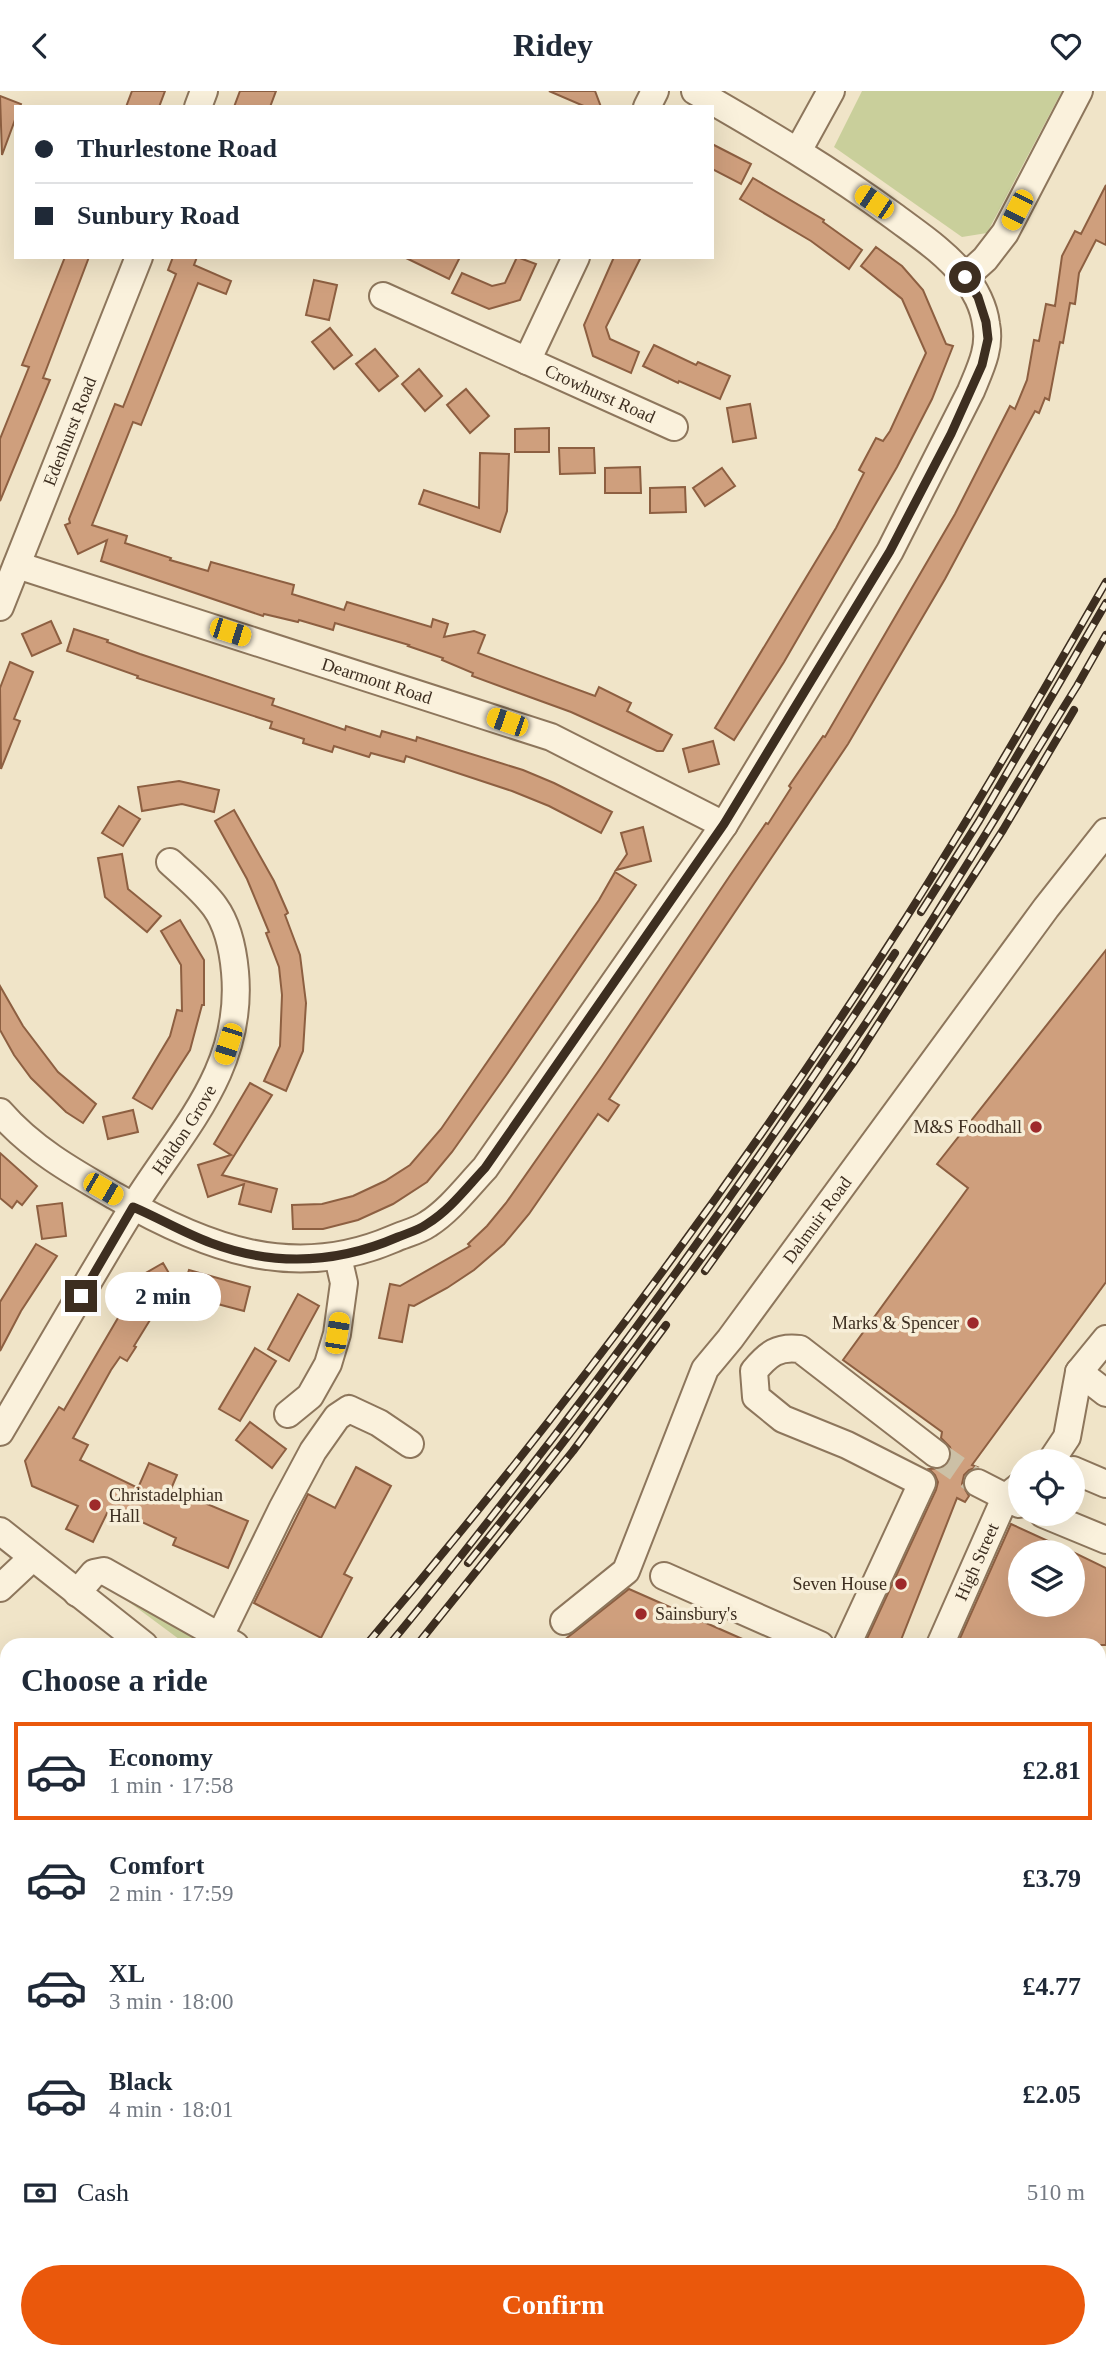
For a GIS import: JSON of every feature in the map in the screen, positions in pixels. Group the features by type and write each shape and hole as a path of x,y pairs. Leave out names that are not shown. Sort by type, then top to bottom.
{"street":[{"path":"0,1111 23,1137 61,1165 133,1207 211,1243 261,1257 288,1260 338,1257 379,1246 427,1225 451,1205 485,1168 724,824 890,551 951,434 982,365 988,339 978,297 965,277 944,254 874,202 798,151 695,91"},
{"path":"798,151 831,91"},
{"path":"965,277 985,259 1005,233 1079,91"},
{"name":"Edenhurst Road","path":"0,607 138,259"},
{"name":"Crowhurst Road","path":"527,361 575,259"},
{"name":"Crowhurst Road","path":"383,296 674,427"},
{"name":"Dearmont Road","path":"17,565 551,737 724,824"},
{"name":"Dalmuir Road","path":"564,1621 626,1571 705,1369 730,1339 1038,919 1106,832"},
{"name":"Haldon Grove","path":"0,1432 133,1207 210,1093 233,1028 237,990 234,955 227,933 215,907 170,862"},
{"path":"288,1414 310,1396 328,1364 337,1333 344,1283 338,1257"},
{"path":"1058,1449 1066,1437 1079,1371 1106,1339"},
{"path":"850,1638 922,1483 847,1445 783,1419 756,1397 754,1371 767,1355 785,1347 800,1349 936,1454"},
{"path":"1079,1371 1106,1394"},
{"path":"229,1638 282,1509 313,1451 337,1417 349,1409 379,1423 410,1444"},
{"path":"1085,1475 1106,1484"},
{"path":"978,1483 1008,1494"},
{"name":"High Street","path":"944,1638 1008,1510"},
{"path":"1072,1526 1106,1540"},
{"path":"0,1531 135,1638"},
{"path":"0,1588 32,1557"},
{"path":"77,1593 94,1573 104,1571 223,1638"},
{"path":"664,1576 804,1638"}],"green space":[{"path":"862,91 1062,91 987,233 962,237 834,147"},
{"path":"125,1599 130,1599 205,1638 178,1638"}],"building":[{"path":"132,91 165,91 160,105 127,105"},
{"path":"240,91 276,91 271,105 235,105"},
{"path":"549,91 595,91 600,105 581,105"},
{"path":"0,96 21,104 14,105 14,122 2,155"},
{"path":"714,145 751,164 741,184 714,170"},
{"path":"753,178 824,220 823,222 862,250 849,269 811,241 740,199"},
{"path":"1106,185 1106,245 1096,240 1079,273 1075,304 1070,303 1049,400 1045,398 1039,413 1035,411 945,579 848,744 609,1099 619,1105 608,1121 598,1114 529,1214 504,1244 474,1270 447,1288 414,1306 409,1305 402,1342 379,1338 390,1284 400,1286 470,1246 468,1244 506,1203 766,823 768,824 791,788 789,786 823,736 825,737 955,514 1010,406 1015,409 1027,380 1034,340 1039,341 1046,304 1055,306 1062,256 1075,231 1081,234"},
{"path":"876,247 902,266 923,290 946,344 953,346 932,399 897,467 784,662 734,740 715,728 836,528 864,473 859,470 876,438 883,441 890,431 926,353 902,299 861,266"},
{"path":"64,259 88,259 43,378 50,380 0,501 0,439 29,367 22,365"},
{"path":"172,259 196,259 194,265 231,281 226,294 198,283 141,425 133,422 92,525 127,536 125,543 171,558 170,560 208,571 211,562 294,585 292,594 344,610 347,602 431,627 433,619 448,624 444,637 474,631 485,635 478,653 595,696 599,687 631,703 627,711 672,735 663,751 657,751 571,712 472,676 473,673 442,660 443,658 409,645 335,623 333,630 299,620 263,616 101,561 107,540 78,554 65,525 70,523 69,519 115,404 123,407 176,274 168,270"},
{"path":"408,259 459,259 449,279"},
{"path":"516,259 536,264 520,300 489,309 452,293 462,273 492,286 505,283"},
{"path":"613,259 640,259 606,327 610,339 639,352 631,373 593,356 584,325"},
{"path":"314,280 337,285 329,320 306,315"},
{"path":"330,328 352,355 334,369 312,342"},
{"path":"654,345 696,365 698,362 730,376 720,399 643,366"},
{"path":"375,349 398,376 379,391 356,364"},
{"path":"419,369 442,396 425,411 402,384"},
{"path":"466,389 489,416 470,433 447,405"},
{"path":"750,404 756,438 733,442 727,408"},
{"path":"549,428 549,452 515,452 515,429"},
{"path":"559,448 594,448 595,473 560,474"},
{"path":"480,453 509,454 507,511 500,532 419,504 424,490 479,508"},
{"path":"640,467 641,493 605,493 605,468"},
{"path":"722,468 735,486 705,506 693,488"},
{"path":"685,487 686,512 650,513 650,488"},
{"path":"51,621 61,643 32,656 22,634"},
{"path":"74,629 274,699 272,705 345,730 346,726 380,737 382,731 416,741 417,737 523,770 612,812 601,833 549,806 512,791 406,756 404,762 371,753 369,757 334,746 332,752 303,743 304,739 270,728 272,722 137,678 138,676 67,651"},
{"path":"10,662 33,672 14,719 20,721 1,769 0,688"},
{"path":"713,741 719,764 689,772 683,749"},
{"path":"179,781 219,790 214,812 182,804 142,811 138,787"},
{"path":"119,806 140,819 123,846 102,833"},
{"path":"234,810 274,881 288,913 285,915 300,955 306,1003 303,1051 286,1091 264,1081 280,1046 282,995 279,967 266,933 269,932 247,879 215,821"},
{"path":"643,827 651,861 616,870 627,854 621,833"},
{"path":"122,854 128,889 161,916 147,932 105,897 98,858"},
{"path":"615,872 636,885 507,1074 452,1152 427,1182 393,1204 358,1220 323,1229 293,1229 292,1205 322,1204 353,1196 385,1181 410,1165 441,1129 599,900"},
{"path":"180,920 204,960 204,1005 190,1050 152,1109 133,1098 170,1036 177,1010 182,1011 181,965 161,931"},
{"path":"1106,950 1106,1282 972,1465 977,1467 964,1475 962,1484 969,1496 965,1502 957,1498 902,1638 867,1638 936,1490 938,1482 929,1469 943,1468 952,1455 950,1447 941,1438 942,1432 843,1360 968,1188 937,1164"},
{"path":"0,986 23,1026 58,1072 96,1104 83,1123 66,1112 31,1078 14,1055 0,1030"},
{"path":"250,1083 272,1095 222,1175 277,1189 271,1212 239,1204 244,1184 208,1197 198,1165 231,1155 214,1144"},
{"path":"133,1110 138,1132 108,1139 103,1117"},
{"path":"0,1153 37,1186 22,1205 17,1201 12,1208 0,1198"},
{"path":"62,1203 66,1236 42,1239 37,1206"},
{"path":"36,1244 57,1256 21,1311 0,1351 0,1302"},
{"path":"163,1263 181,1294 189,1270 250,1287 244,1311 206,1301 205,1306 166,1294 127,1361 120,1357 111,1370 73,1438 88,1445 80,1460 138,1488 149,1463 177,1475 171,1489 248,1521 228,1568 173,1545 176,1538 110,1507 93,1542 66,1529 78,1506 32,1486 25,1461 59,1407 64,1410 139,1282 137,1278"},
{"path":"298,1294 319,1306 289,1361 268,1349"},
{"path":"255,1348 276,1361 240,1421 219,1409"},
{"path":"250,1422 286,1449 272,1468 236,1440"},
{"path":"356,1467 391,1486 344,1574 352,1578 321,1638 254,1603 308,1494 335,1508"},
{"path":"1010,1526 1046,1540 1008,1540 1008,1617 1085,1617 1085,1558 1106,1568 1106,1638 960,1638"},
{"name":"Sainsbury's","path":"629,1589 740,1638 567,1638"}],"tunnel":[{"path":"936,1454 978,1483"}],"railway":[{"path":"372,1638 580,1381 715,1199 780,1106 932,877 1106,582"},
{"path":"921,912 979,821 1106,603"},
{"path":"468,1563 673,1297 819,1092 946,898 1106,635"},
{"path":"705,1271 853,1063 1003,830 1074,710"},
{"path":"395,1638 511,1492 661,1294 804,1091 895,953"},
{"path":"423,1638 573,1451 666,1325"}],"place":[{"name":"M&S Foodhall","path":"1036,1127"},
{"name":"Marks & Spencer","path":"973,1323"},
{"name":"Christadelphian Hall","path":"95,1505"},
{"name":"Seven House","path":"901,1584"},
{"name":"Sainsbury's","path":"641,1614"}],"route":[{"path":"81,1296 133,1207 211,1243 261,1257 288,1260 338,1257 379,1246 427,1225 451,1205 485,1168 724,824 890,551 951,434 982,365 988,339 986,322 978,297 965,277"}]}
